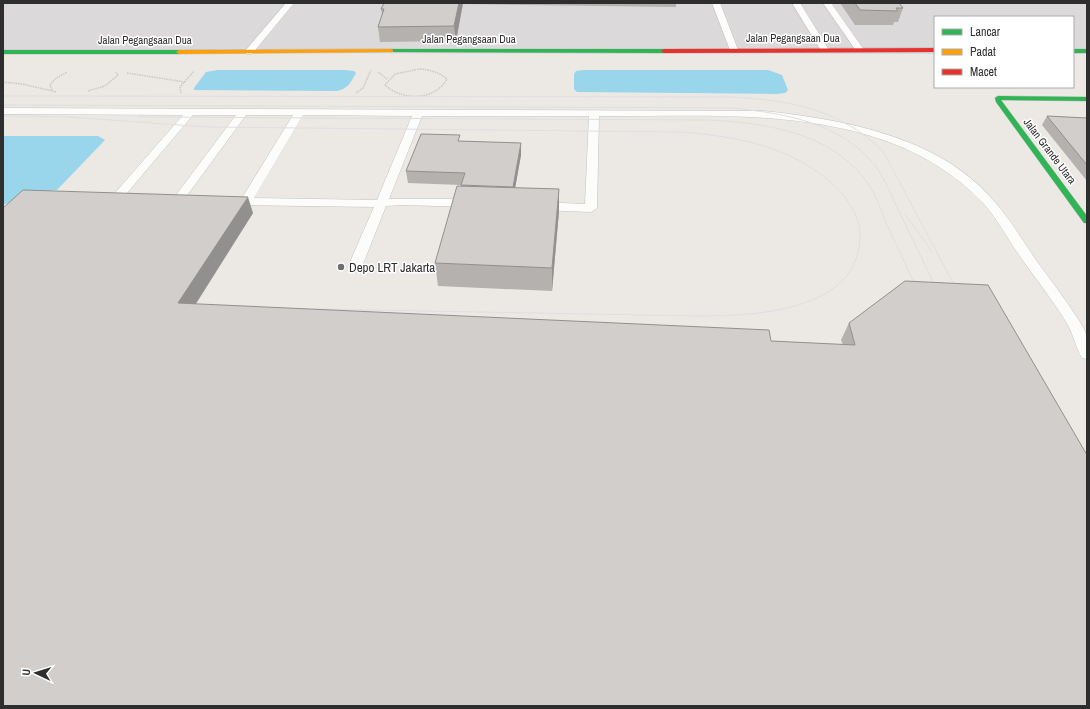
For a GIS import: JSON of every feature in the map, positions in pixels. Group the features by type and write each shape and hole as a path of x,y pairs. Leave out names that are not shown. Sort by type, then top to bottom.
{"main road":[{"name":"Jalan Pegangsaan Dua","path":"3,52 934,50"},
{"path":"1074,51 1087,51"},
{"name":"Jalan Grande Utara","path":"1087,99 998,98 998,101 1087,221"}],"lane":[{"path":"248,52 290,3"},
{"path":"716,3 734,50"},
{"path":"796,3 825,50"},
{"path":"827,3 860,50"},
{"path":"3,111 779,115 850,128 896,141 919,150 955,170 973,184 988,201 1076,327 1087,354"},
{"path":"151,199 125,197 121,193 191,111"},
{"path":"179,199 244,112"},
{"path":"246,201 300,112"},
{"path":"354,269 418,113"},
{"path":"529,205 591,208 594,114"},
{"path":"165,199 194,200"},
{"path":"216,200 367,204 403,201 482,204"}],"path":[{"path":"353,94 363,88 371,72 370,68"},
{"path":"82,92 104,86 114,80 118,75 115,70 158,80 185,82"},
{"path":"406,70 433,70 442,74 447,79 445,85 438,91 426,95 398,95 388,91 384,85 387,79 406,70"},
{"path":"52,90 50,85 55,79 72,71"},
{"path":"185,96 180,92 180,87 195,71"},
{"path":"3,82 52,90 61,93"}],"shaded area":[{"path":"3,3 1087,3 1087,54 1074,54 1074,16 934,16 934,54 3,53"}],"water":[{"path":"218,70 345,70 354,71 356,73 347,87 337,91 194,90 206,72"},
{"path":"768,70 782,75 788,90 785,93 777,94 577,92 574,89 574,74 576,71"},
{"path":"3,136 98,136 105,140 57,190 30,195 3,205"}],"building":[{"path":"384,3 459,3 454,26 378,27 384,9 381,9"},
{"path":"855,3 899,3 903,8 896,8 898,11 860,10"},
{"path":"1047,116 1087,118 1087,165"},
{"path":"421,134 460,135 458,141 521,143 513,187 461,185 465,173 406,171"},
{"path":"457,186 559,189 552,268 435,263"},
{"path":"23,190 248,197 178,303 769,330 771,341 855,345 849,323 905,281 988,285 1087,455 1087,706 3,706 3,208"}],"tram line":[{"path":"3,96 731,97 753,98 793,104 813,109 849,125 883,151 959,294"},
{"path":"3,105 731,108 770,113 809,122 827,129 844,138 860,150 874,164 887,185 938,292"},
{"path":"3,116 74,117"},
{"path":"69,117 208,127 678,132 714,135 767,147 801,161 824,176 838,190 851,206 859,224 860,233 856,260 843,280 824,294 800,304 773,311 719,316 696,316 313,309"},
{"path":"138,117 710,120 731,121 773,128 814,140 833,150 850,163 865,179 869,184 918,292"},
{"path":"905,214 932,252"}],"traffic: fast":[{"path":"391,51 664,51"},
{"path":"1074,51 1087,51"},
{"path":"3,52 179,52"},
{"path":"1087,99 998,98 998,101 1087,221"}],"traffic: slow":[{"path":"179,52 391,51"}],"traffic: jam":[{"path":"664,51 934,50"}],"place":[{"name":"Depo LRT Jakarta","path":"341,267"}]}
